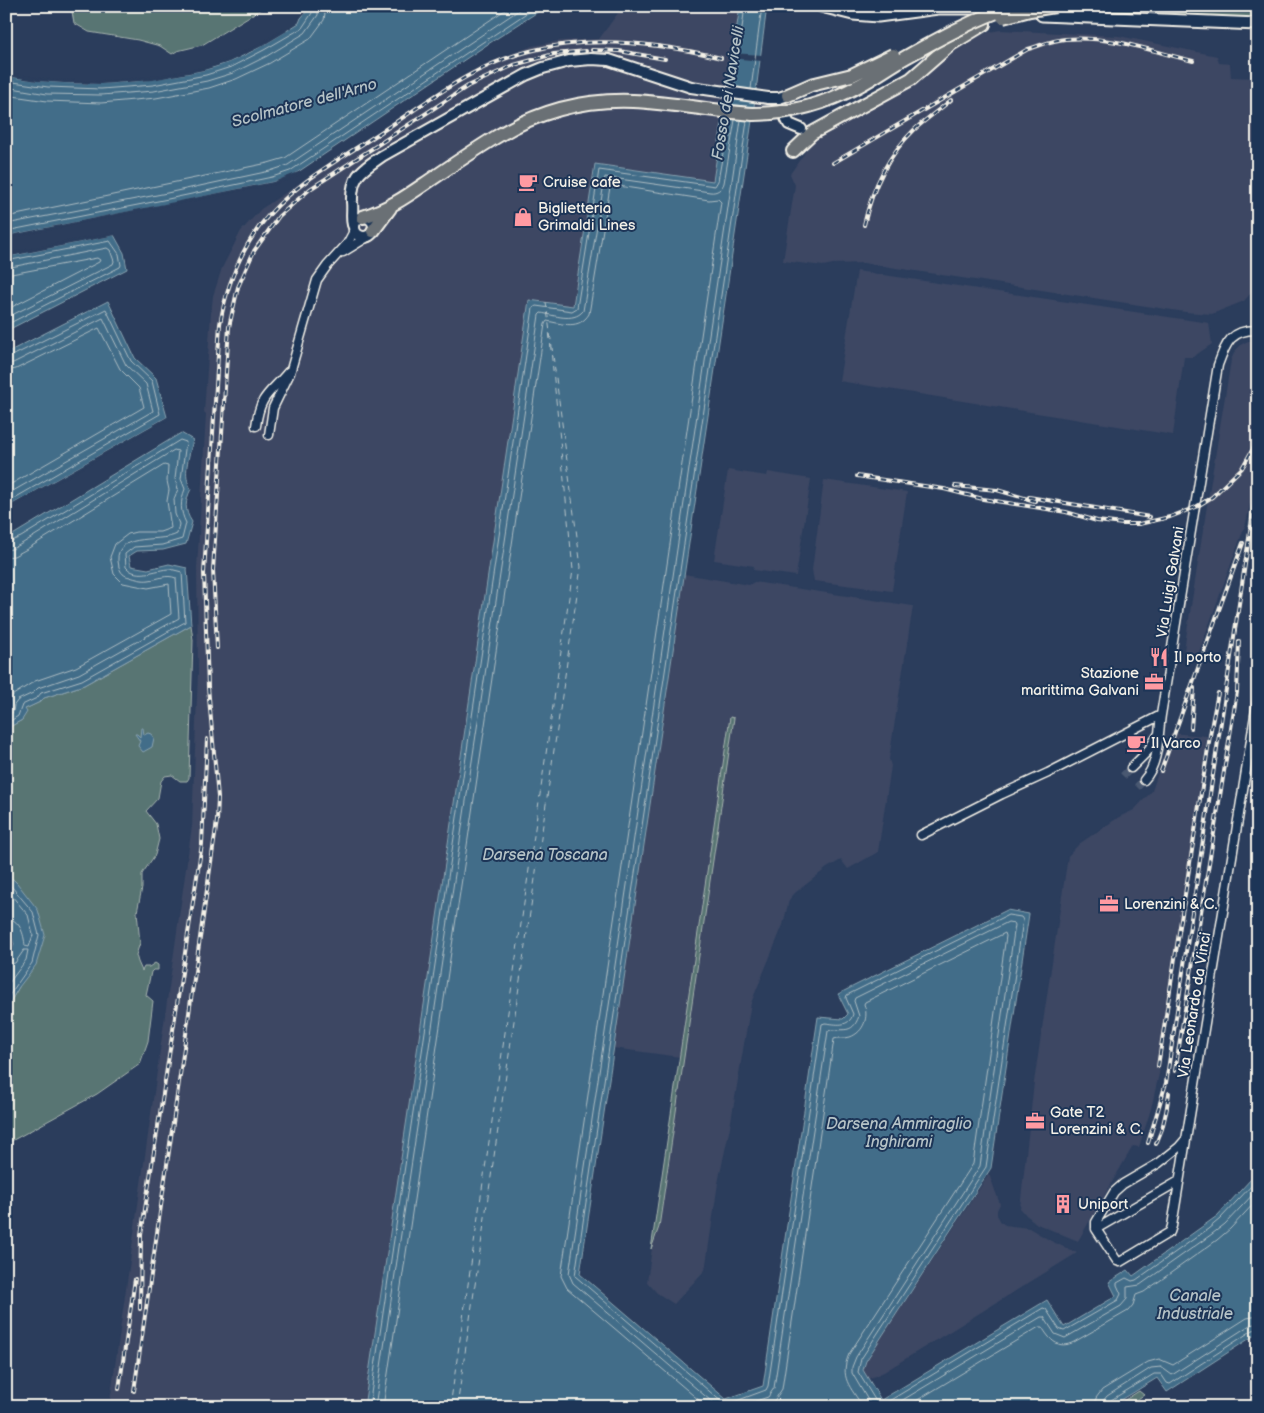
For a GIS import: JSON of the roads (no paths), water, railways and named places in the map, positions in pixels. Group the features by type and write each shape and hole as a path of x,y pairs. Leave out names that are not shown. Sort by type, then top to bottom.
{"highway":[{"path":"788,95 811,85 858,73 939,30 1002,6"},
{"path":"861,85 898,61 963,27 1013,6"},
{"path":"363,217 391,206 496,137 523,122 545,114 581,104 608,101 633,101 725,112 762,114 789,110 818,103 843,94 950,38 984,24 1016,13 1055,6"},
{"path":"793,152 808,136 821,127 911,79 951,44 984,24"},
{"path":"801,129 821,127"},
{"path":"371,234 391,206"}],"main road":[{"path":"821,6 860,15 878,16 938,8 978,8"},
{"path":"855,6 865,11 894,14"},
{"path":"1042,15 1258,24"}],"street":[{"path":"371,234 360,237 353,228 352,219 352,190 356,179 369,165 526,75 542,68 579,60 609,60 691,87 758,97 773,98 788,95"},
{"path":"758,97 774,106"},
{"path":"786,118 789,124 801,129"},
{"path":"352,203 360,210 363,217 372,222 371,234"},
{"path":"269,435 273,408 286,384 317,280 326,266 349,242 356,220 363,217"},
{"path":"337,256 371,234"},
{"name":"Via Luigi Galvani","path":"1144,780 1148,776 1155,758 1218,365 1229,340 1242,330 1258,330"},
{"path":"256,426 257,414 263,399 292,366"},
{"name":"Via Leonardo da Vinci","path":"1096,1229 1115,1260 1120,1262 1170,1232 1186,1147 1185,1140 1258,696"},
{"path":"921,835 1002,794 1048,774 1162,715"},
{"path":"1131,768 1147,752 1159,734"},
{"path":"1096,1229 1096,1222 1114,1192 1122,1184 1159,1163 1185,1140"},
{"path":"1096,1229 1179,1181"}],"water":[{"name":"Scolmatore dell'Arno","path":"306,6 547,6 292,176 273,182 169,204 6,236 6,76 49,82 113,83 156,79 203,70 238,58 282,34 299,23 307,11"},
{"path":"740,6 767,6 753,114 580,1274 726,1399 763,1386 818,1017 843,1019 848,1014 838,994 1007,910 1029,914 991,1168 866,1361 863,1370 881,1400 1047,1300 1064,1327 1116,1296 1109,1282 1128,1270 1133,1276 1217,1216 1252,1178 1254,1166 1258,1161 1258,1333 1167,1392 1157,1378 1110,1407 364,1407 529,300 573,306 595,164 713,181"},
{"path":"114,235 124,253 127,269 6,331 6,257"},
{"path":"108,301 135,358 156,378 167,417 6,508 6,353"},
{"path":"181,433 193,440 187,471 188,483 191,489 187,509 192,522 186,544 163,550 137,551 129,556 131,566 148,569 169,564 187,568 191,625 84,685 44,698 25,709 27,712 22,720 6,729 6,539"},
{"path":"141,728 143,728 144,735 148,733 154,738 152,747 143,752 138,746 140,741 135,734 140,737"},
{"path":"6,873 17,883 38,910 45,935 36,965 19,987 6,1009 6,958 14,944 9,930 6,929"}],"tunnel":[{"path":"1123,776 1131,768"},
{"path":"1137,787 1144,780"}],"railway":[{"path":"833,163 1028,49 1050,42 1065,39 1098,39 1193,61"},
{"path":"134,1391 217,821 218,797 208,687 204,573 220,324 229,285 239,261 259,227 271,212 300,186 434,96 489,65 509,57 553,46 601,42 674,48 721,58"},
{"path":"592,50 619,51 665,59"},
{"path":"217,648 213,570 229,327 238,287 254,251 279,216 310,189 468,86 514,65 554,54 586,51"},
{"path":"864,225 871,199 888,162 914,130 951,100"},
{"path":"857,476 944,489 983,499 1066,512 1097,521 1139,524 1170,517 1196,507 1212,497 1242,468 1258,440"},
{"path":"1148,1143 1166,1083 1258,479"},
{"path":"955,486 997,490 1035,501"},
{"path":"1029,497 1150,517"},
{"path":"1161,771 1243,543"},
{"path":"1175,1071 1237,692 1239,641"},
{"path":"1191,728 1194,688"},
{"path":"1158,1066 1218,693"},
{"path":"140,1309 141,1235 202,844 207,739"},
{"path":"1166,1113 1169,1093"},
{"path":"1156,1144 1167,1108"},
{"path":"119,1389 135,1279"}],"place":[{"name":"Cruise cafe","path":"528,182"},
{"name":"Biglietteria Grimaldi Lines","path":"523,217"},
{"name":"Il porto","path":"1159,657"},
{"name":"Stazione marittima Galvani","path":"1154,682"},
{"name":"Il Varco","path":"1136,743"},
{"name":"Lorenzini & C.","path":"1109,904"},
{"name":"Gate T2 Lorenzini & C.","path":"1035,1121"},
{"name":"Uniport","path":"1063,1204"}],"water label":[{"name":"Fosso dei Navicelli","path":"727,93"},
{"name":"Darsena Toscana","path":"545,854"},
{"name":"Darsena Ammiraglio Inghirami","path":"899,1132"},
{"name":"Canale Industriale","path":"1195,1304"}]}
